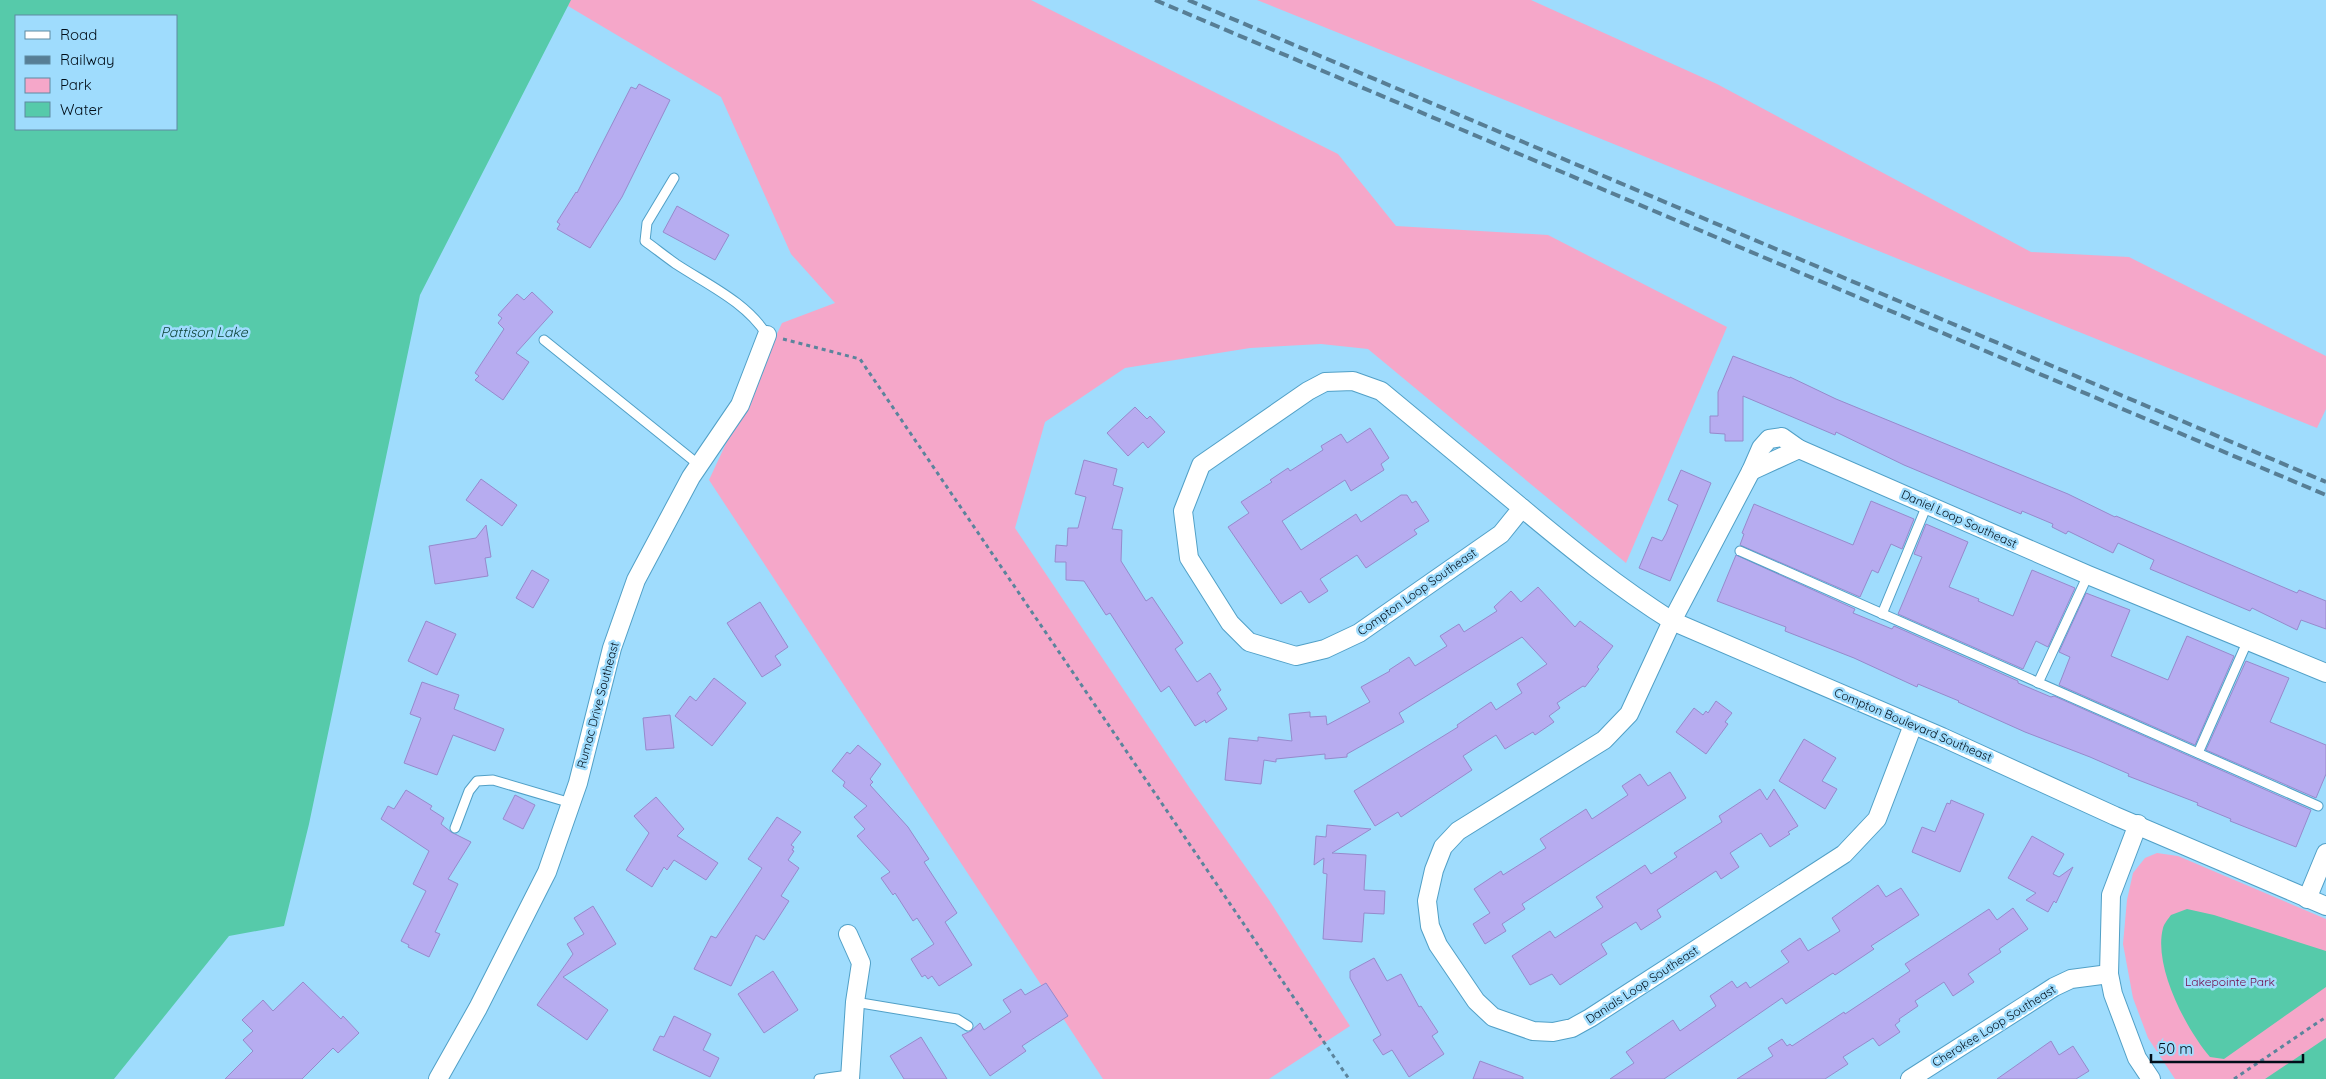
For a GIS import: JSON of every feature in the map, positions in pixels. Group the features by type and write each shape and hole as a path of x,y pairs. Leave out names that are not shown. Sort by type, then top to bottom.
{"street":[{"name":"Rumac Drive Southeast","path":"438,1079 478,1008 547,872 571,803 612,648 636,580 699,465 740,405 767,335"},
{"name":"Compton Loop Southeast","path":"1353,381 1381,391 1522,508 1501,534 1359,633 1325,649 1296,656 1249,642 1230,623 1189,558 1183,511 1201,465 1308,391 1325,382 1353,381"},
{"name":"Daniel Loop Southeast","path":"1672,621 1751,471 1760,448 1769,439 1782,437 1798,449 2088,575 2326,673"},
{"name":"Compton Boulevard Southeast","path":"1522,508 1587,562 1635,598 1672,621 2326,906"},
{"name":"Danials Loop Southeast","path":"1672,621 1629,714 1604,740 1458,831 1443,847 1434,870 1427,901 1430,926 1438,946 1476,1001 1493,1017 1533,1031 1553,1032 1572,1028 1844,854 1877,820 1913,725"},
{"path":"2138,824 2111,895 2109,974 2113,994 2137,1058 2151,1079"},
{"path":"2307,899 2326,853"},
{"path":"848,934 861,963 855,1002 849,1077"},
{"name":"Cherokee Loop Southeast","path":"1910,1079 2054,987 2071,979 2109,974"}],"lane":[{"path":"674,178 647,223 645,241 676,264 729,297 758,321 767,335"},
{"path":"544,340 699,465"},
{"path":"1882,614 1927,505"},
{"path":"1740,551 2318,806"},
{"path":"2038,683 2088,575"},
{"path":"2198,753 2248,640"},
{"path":"455,828 468,791 477,781 493,780 571,803"},
{"path":"855,1002 957,1019 968,1026"},
{"path":"819,1079 849,1077"}],"path":[{"path":"767,335 860,359 1349,1079"},
{"path":"2234,1079 2326,1017"}],"green space":[{"path":"570,0 1031,0 1338,154 1396,226 1548,235 1727,327 1626,563 1368,349 1321,344 1250,348 1125,368 1045,422 1015,528 1191,790 1269,900 1350,1026 1269,1079 1103,1079 709,480 782,323 835,303 791,254 721,97 568,6"},
{"path":"1257,0 1531,0 1717,84 2031,252 2129,257 2326,356 2326,409 2317,428"},
{"name":"Lakepointe Park","path":"2157,853 2178,856 2326,919 2326,1079 2175,1079 2148,1038 2133,998 2123,944 2127,900 2133,873 2145,858"}],"water":[{"name":"Pattison Lake","path":"0,0 571,0 420,295 309,824 284,926 229,936 114,1079 0,1079"},
{"path":"2187,909 2214,915 2326,951 2326,987 2224,1059 2210,1057 2182,1014 2167,978 2163,960 2161,943 2164,925 2171,915"},
{"path":"2326,1038 2326,1079 2265,1079"}],"building":[{"path":"639,84 670,100 622,197 590,248 557,229 560,224 557,222 577,193 631,87 636,89"},
{"path":"677,206 729,235 715,260 663,232"},
{"path":"532,292 553,312 516,353 529,362 503,400 475,380 479,376 475,373 504,329 498,323 502,318 498,315 517,294 524,300"},
{"path":"1733,356 1790,377 1836,399 2068,494 2115,517 2297,593 2299,590 2326,601 2326,629 2301,620 2297,630 2252,608 2250,611 2150,569 2154,560 2118,543 2113,553 2068,531 2066,534 2052,527 2053,524 2022,511 2021,514 1904,465 1836,432 1835,435 1743,396 1743,441 1725,441 1725,434 1710,433 1710,416 1718,416 1718,392"},
{"path":"1135,407 1147,419 1150,416 1165,432 1148,448 1143,442 1128,456 1107,433"},
{"path":"1370,428 1389,458 1381,464 1384,470 1351,491 1345,480 1282,521 1301,550 1356,514 1361,522 1401,495 1407,495 1412,503 1416,501 1429,521 1414,530 1417,534 1366,568 1357,555 1320,579 1328,591 1309,603 1301,591 1281,604 1228,527 1249,513 1241,502 1272,482 1270,480 1288,468 1290,471 1323,450 1321,446 1341,434 1347,443"},
{"path":"1084,460 1117,469 1113,485 1123,488 1112,529 1122,530 1121,561 1146,601 1152,597 1183,643 1175,649 1197,682 1210,673 1221,690 1217,693 1227,709 1206,723 1205,720 1195,726 1169,686 1161,692 1110,613 1106,615 1084,581 1066,580 1066,562 1055,562 1056,545 1067,546 1068,528 1078,528 1086,497 1075,494"},
{"path":"1681,470 1711,483 1670,581 1639,568 1652,537 1662,541 1666,534 1678,505 1668,500"},
{"path":"481,479 517,505 502,526 466,500"},
{"path":"1871,501 1914,519 1902,549 1891,544 1878,573 1872,570 1860,597 1740,545 1744,534 1742,533 1754,504 1853,545"},
{"path":"1926,524 1968,542 1949,587 1979,599 1978,601 2013,616 2032,570 2075,588 2048,647 2036,641 2023,669 1898,614 1922,557 1914,554"},
{"path":"486,525 491,557 485,558 488,576 435,584 429,546 476,538"},
{"path":"1736,555 1855,609 1853,613 1892,629 1894,626 2018,681 2018,683 2051,697 2054,696 2311,810 2296,847 2230,821 2231,819 2197,805 2198,803 2128,776 2129,774 2025,732 1959,701 1918,684 1917,687 1854,658 1785,631 1786,627 1717,601"},
{"path":"532,570 549,580 533,608 516,598"},
{"path":"1538,587 1575,627 1580,621 1613,646 1585,687 1583,686 1557,703 1560,708 1549,716 1554,722 1535,735 1533,732 1505,749 1496,735 1463,756 1472,770 1401,817 1398,812 1375,826 1354,791 1458,727 1457,725 1491,702 1496,710 1522,693 1517,684 1547,664 1522,637 1399,713 1404,722 1347,754 1347,757 1325,759 1325,754 1276,759 1276,762 1264,760 1261,784 1225,780 1229,738 1258,741 1258,737 1292,741 1289,714 1310,712 1310,717 1326,716 1327,725 1370,702 1361,687 1390,671 1409,657 1415,666 1447,646 1440,636 1459,624 1464,632 1497,611 1494,607 1511,591 1521,602"},
{"path":"2086,593 2130,610 2111,656 2168,680 2187,636 2234,656 2195,745 2059,685 2070,657 2059,652"},
{"path":"760,602 788,647 775,656 781,665 762,677 727,623"},
{"path":"426,621 456,634 437,675 408,661"},
{"path":"2246,661 2289,678 2270,722 2326,745 2326,774 2316,798 2206,750"},
{"path":"714,678 746,703 712,746 675,716 690,696 696,701"},
{"path":"422,682 459,695 454,709 504,729 495,751 453,735 437,775 404,763 421,718 410,714"},
{"path":"1716,701 1732,713 1725,722 1728,724 1706,754 1676,732 1694,708 1703,715 1706,711 1708,713"},
{"path":"670,715 674,748 646,750 643,718"},
{"path":"1804,739 1836,758 1822,781 1837,789 1825,809 1779,781"},
{"path":"858,745 881,764 870,779 873,782 870,785 908,827 929,859 924,862 957,913 945,922 972,965 939,986 932,976 928,979 925,975 922,977 911,959 934,944 917,918 913,921 895,893 893,895 881,878 890,872 857,836 865,829 854,817 867,806 843,786 845,782 832,771 847,752 850,754"},
{"path":"1670,772 1686,798 1522,904 1525,909 1502,924 1506,931 1485,944 1473,924 1490,913 1474,889 1501,871 1503,875 1546,848 1540,839 1586,809 1592,819 1628,795 1622,786 1640,774 1648,786"},
{"path":"1760,789 1767,800 1774,789 1798,826 1788,832 1790,834 1770,847 1761,833 1730,853 1739,867 1721,879 1716,871 1657,910 1661,917 1641,930 1636,922 1601,944 1607,954 1560,985 1552,974 1530,985 1512,956 1550,931 1555,938 1603,907 1596,897 1645,865 1651,874 1677,857 1674,853 1722,822 1719,816"},
{"path":"406,790 432,806 430,809 444,818 441,824 451,832 471,842 448,879 458,884 435,932 440,934 429,957 408,947 409,945 401,941 426,891 413,884 429,851 381,819 388,806 394,809"},
{"path":"515,795 535,805 523,829 503,819"},
{"path":"656,797 684,829 677,836 718,863 706,880 674,860 667,870 664,867 652,887 626,870 649,833 634,816"},
{"path":"1951,800 1984,814 1960,872 1912,852 1922,827 1935,832 1947,803 1950,804"},
{"path":"777,817 801,832 791,845 794,847 792,850 794,851 788,860 799,868 781,896 789,901 764,940 756,935 731,986 694,969 711,936 716,938 762,868 748,859"},
{"path":"1327,825 1371,829 1332,853 1366,855 1364,890 1385,891 1384,914 1364,913 1362,942 1323,939 1327,874 1323,873 1324,858 1314,865 1316,836 1326,837"},
{"path":"2032,836 2064,854 2053,874 2059,877 2073,867 2056,903 2054,901 2048,912 2026,900 2036,893 2008,878"},
{"path":"1878,885 1886,897 1901,888 1919,915 1871,946 1874,949 1835,975 1833,973 1786,1004 1782,998 1664,1079 1610,1079 1634,1063 1626,1052 1673,1020 1680,1031 1716,1006 1710,996 1732,981 1737,988 1746,982 1750,988 1789,962 1781,951 1800,938 1808,951 1840,931 1832,918"},
{"path":"593,906 616,944 563,977 608,1010 587,1040 537,1005 573,954 567,944 584,934 574,918"},
{"path":"2013,908 2028,929 1999,949 2001,952 1968,974 1974,982 1953,996 1944,982 1915,1001 1918,1006 1899,1019 1900,1021 1895,1025 1900,1032 1879,1046 1873,1038 1843,1057 1848,1064 1825,1079 1737,1079 1773,1056 1768,1048 1782,1039 1787,1046 1790,1044 1792,1046 1844,1012 1845,1014 1910,971 1905,964 1989,909 1997,920"},
{"path":"1374,958 1387,981 1401,974 1419,1007 1421,1006 1438,1032 1432,1036 1444,1054 1409,1077 1392,1050 1383,1055 1373,1040 1381,1035 1350,978 1350,971"},
{"path":"773,971 798,1010 764,1033 738,994"},
{"path":"303,982 341,1019 343,1016 359,1033 338,1053 333,1048 302,1079 225,1079 253,1051 243,1040 253,1031 242,1020 263,1000 273,1011"},
{"path":"1046,983 1068,1016 1022,1046 1026,1051 990,1076 962,1035 971,1031 980,1023 984,1030 1011,1012 1003,1000 1021,989 1025,995"},
{"path":"674,1016 711,1034 703,1050 719,1058 710,1077 653,1050 660,1036 664,1037"},
{"path":"921,1037 947,1079 904,1079 890,1056"},
{"path":"2051,1041 2059,1055 2073,1046 2089,1071 2076,1079 1997,1079"},
{"path":"1480,1061 1523,1077 1523,1079 1473,1079"}],"railway":[{"path":"1155,0 2326,495"},
{"path":"1188,0 2326,482"}]}
